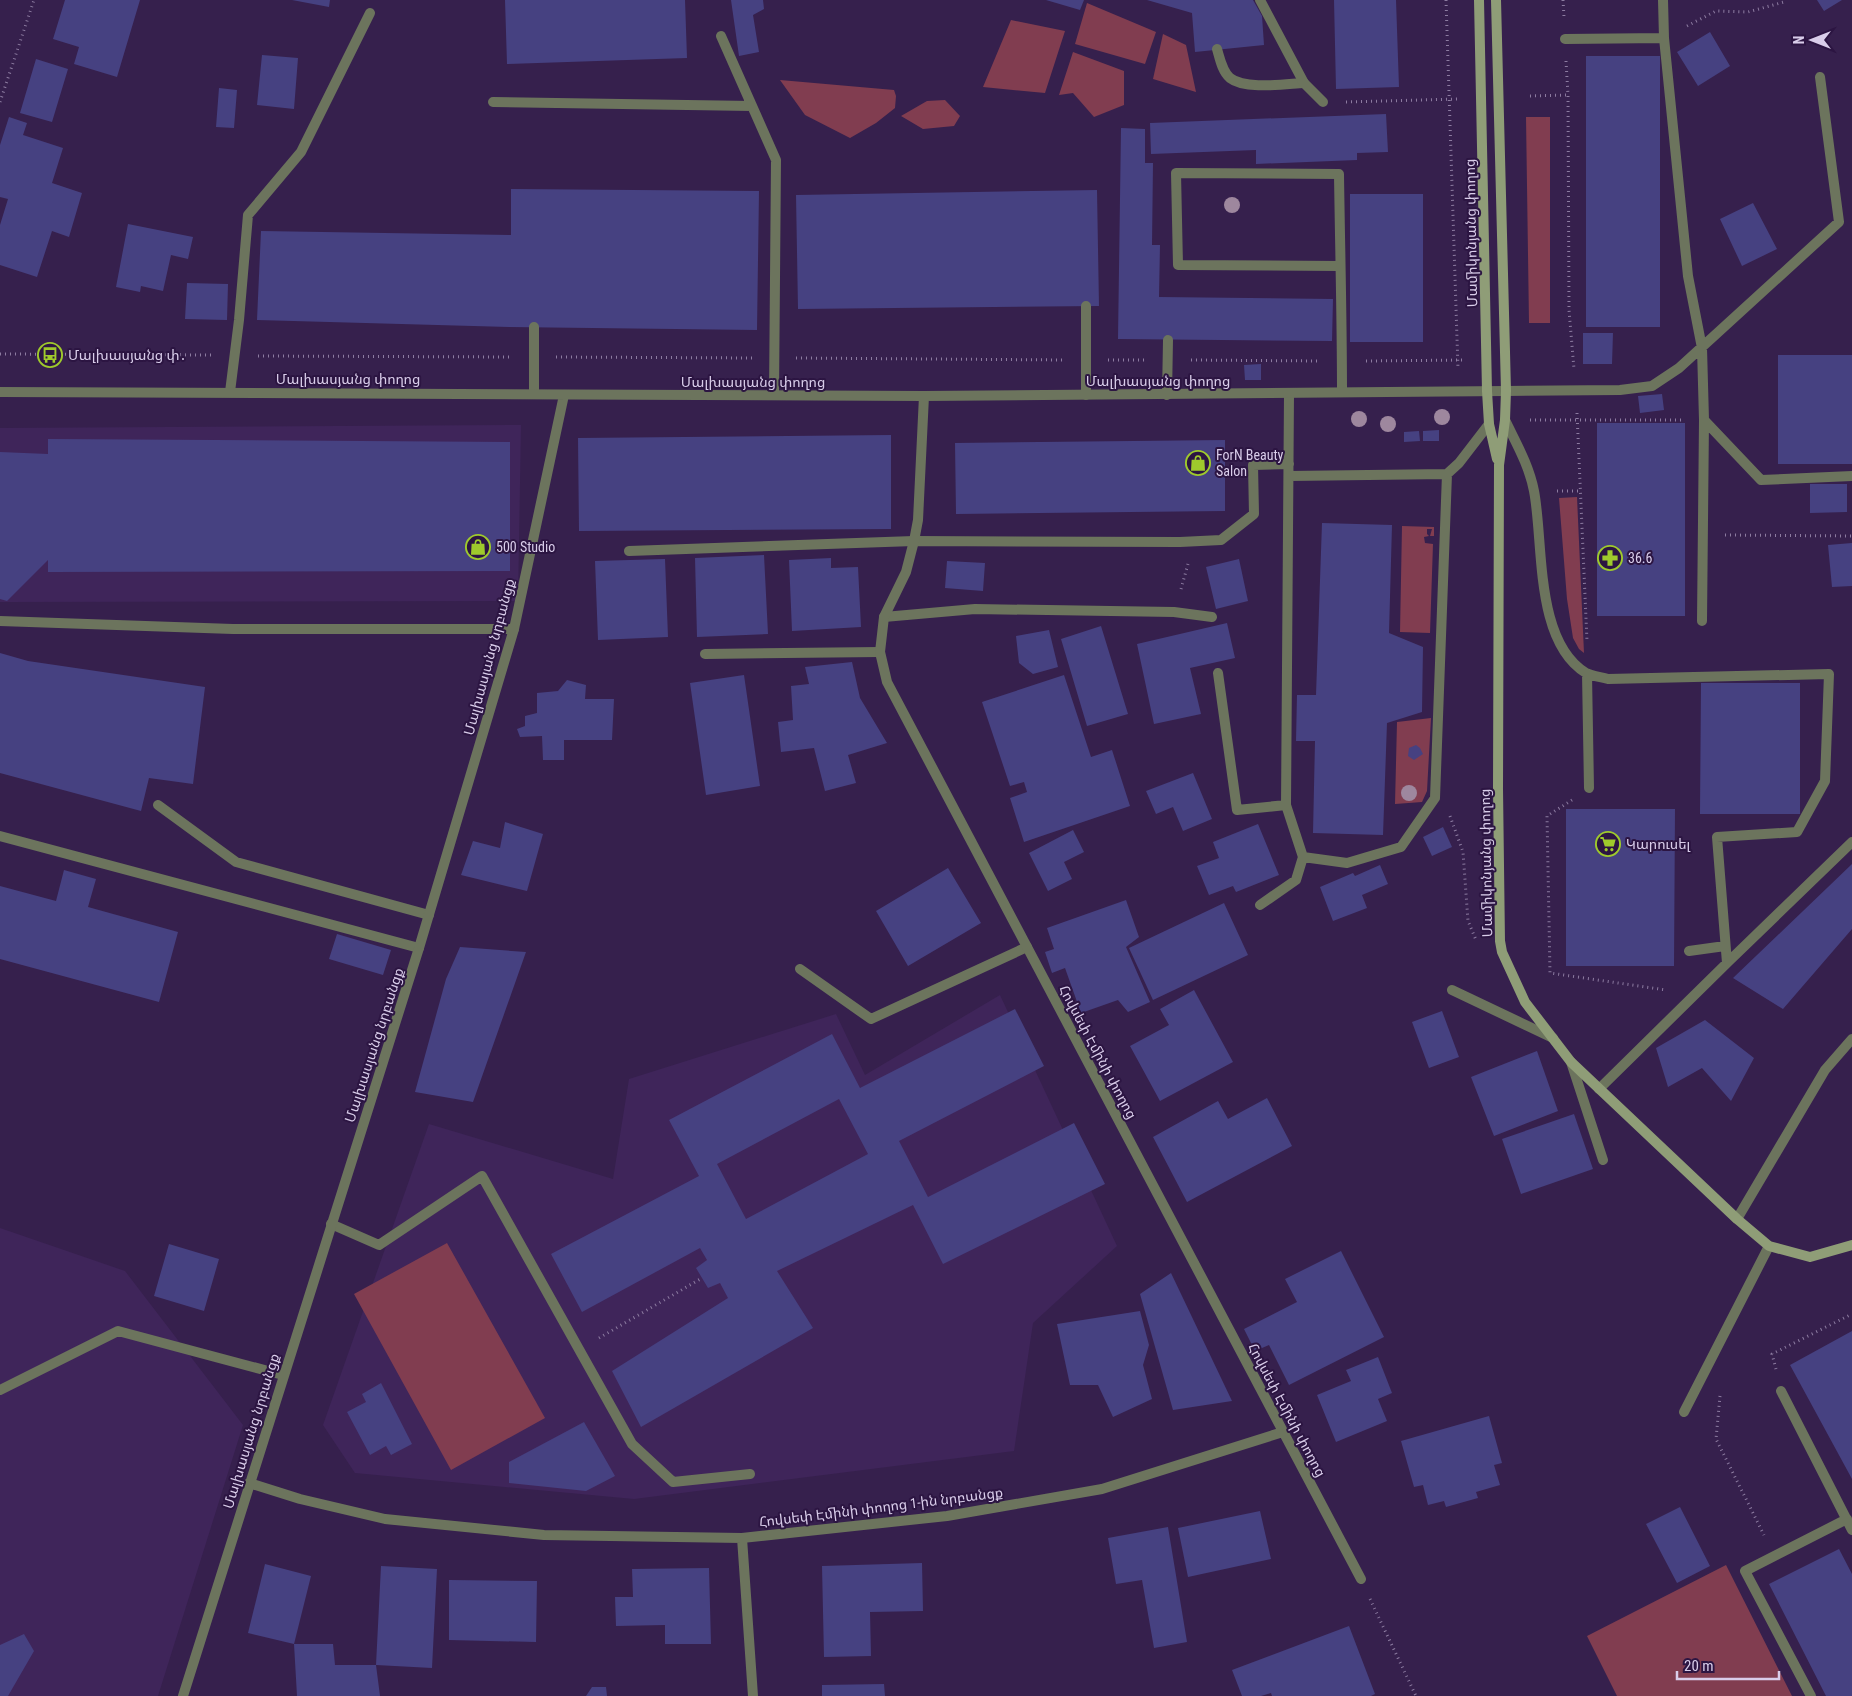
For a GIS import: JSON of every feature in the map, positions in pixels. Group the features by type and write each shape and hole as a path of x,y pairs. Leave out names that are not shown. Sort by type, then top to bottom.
{"street":[{"path":"1260,0 1304,83 1323,102"},
{"name":"Մամիկոնյանց փողոց","path":"1479,0 1487,391 1489,424 1499,465"},
{"name":"Մամիկոնյանց փողոց","path":"1496,0 1506,391 1499,465 1498,789 1500,941 1502,952 1524,1002 1571,1062 1737,1220 1769,1246 1810,1257 1851,1248"},
{"path":"1663,0 1664,38 1688,276 1702,348 1704,420 1702,621"},
{"path":"230,392 248,215 301,152 370,13"},
{"path":"721,36 776,160 774,395"},
{"path":"1565,39 1664,38"},
{"path":"1217,49 1221,65 1230,78 1244,84 1304,83"},
{"name":"Մալխասյանց փողոց","path":"0,392 924,396 1620,390 1652,386 1679,368 1702,348 1839,222 1820,78"},
{"path":"493,102 752,106"},
{"path":"1340,266 1178,265 1176,173 1339,174 1342,392"},
{"path":"1086,306 1086,395"},
{"path":"534,327 534,394"},
{"path":"1167,394 1168,340"},
{"name":"Մալխասյանց նրբանցք","path":"183,1696 419,948 514,629 564,394"},
{"path":"1260,905 1296,880 1303,857 1286,805 1289,394"},
{"name":"Հովսեփ Էմինի փողոց","path":"924,396 918,520 906,572 884,617 880,652 887,682 1361,1579"},
{"path":"1504,420 1527,464 1534,492 1542,575 1555,638 1575,665 1588,674 1608,679 1829,674 1825,781 1797,832 1717,837 1727,963"},
{"path":"1704,420 1761,480 1852,476"},
{"path":"1289,476 1447,474 1459,463 1489,424"},
{"path":"629,551 914,542 1195,542 1221,540 1254,514 1253,465 1289,464"},
{"path":"1303,857 1347,863 1401,847 1435,798 1447,474"},
{"path":"884,617 975,609 1174,612 1212,617"},
{"path":"0,620 233,629 514,629"},
{"path":"705,654 880,652"},
{"path":"1218,673 1237,810 1286,805"},
{"path":"1588,674 1589,788"},
{"path":"158,805 236,862 429,915"},
{"path":"0,836 419,948"},
{"path":"1599,1089 1694,994 1852,842"},
{"path":"1689,951 1725,946"},
{"path":"800,970 871,1019 1027,947"},
{"path":"1452,990 1553,1038"},
{"path":"1737,1220 1825,1070 1852,1039"},
{"path":"1571,1062 1604,1160"},
{"path":"331,1224 379,1245 482,1176 632,1444 673,1482 750,1474"},
{"path":"1684,1412 1769,1246"},
{"path":"0,1390 118,1331 283,1375"},
{"path":"1781,1391 1852,1530"},
{"name":"Հովսեփ Էմինի փողոց 1-ին նրբանցք","path":"250,1483 300,1499 385,1519 544,1535 742,1538 947,1516 1102,1489 1283,1432"},
{"path":"1811,1696 1745,1571 1847,1520"},
{"name":"Հովսեփ Էմինի փողոց 1-ին նրբանցք","path":"742,1538 753,1696"}],"path":[{"path":"0,102 34,0"},
{"path":"1446,0 1458,392"},
{"path":"1563,0 1568,94 1569,310 1576,390"},
{"path":"1664,38 1716,11 1748,12 1784,2 1784,0"},
{"path":"1530,96 1568,94"},
{"path":"1323,102 1461,99"},
{"path":"0,354 1086,360 1458,360"},
{"path":"1577,412 1588,674"},
{"path":"1547,420 1704,420"},
{"path":"1548,491 1581,491"},
{"path":"1704,535 1852,536"},
{"path":"1174,612 1195,542"},
{"path":"1589,788 1547,816 1550,973 1694,994"},
{"path":"1452,817 1463,852 1468,921"},
{"path":"579,1349 702,1278"},
{"path":"1781,1391 1772,1354 1852,1314"},
{"path":"1720,1390 1716,1439 1774,1556"},
{"path":"1361,1579 1416,1696"}],"shaded area":[{"path":"1087,3 1156,32 1145,64 1075,44"},
{"path":"1011,20 1065,31 1045,93 983,87"},
{"path":"1163,34 1186,45 1196,92 1153,79"},
{"path":"1073,52 1124,71 1124,105 1094,117 1073,93 1059,95"},
{"path":"780,80 894,90 896,96 895,108 876,123 850,138 805,115"},
{"path":"945,100 960,116 954,126 923,129 901,116 927,101"},
{"path":"1526,117 1550,117 1550,323 1529,323"},
{"path":"521,425 518,601 0,602 0,428"},
{"path":"1577,497 1584,653 1579,649 1573,638 1567,599 1559,498"},
{"path":"1402,526 1434,527 1434,536 1430,536 1432,529 1427,529 1429,536 1424,537 1425,543 1433,544 1430,633 1400,632"},
{"path":"1431,718 1427,791 1422,802 1395,804 1397,722"},
{"path":"1000,995 1117,1246 1033,1323 1014,1451 634,1499 355,1473 323,1425 429,1124 613,1179 629,1079 836,1014 865,1075"},
{"path":"0,1228 125,1271 243,1425 158,1696 0,1696"},
{"path":"447,1243 545,1418 451,1470 354,1294"},
{"path":"1726,1565 1792,1696 1617,1696 1587,1636"}],"building":[{"path":"65,0 140,0 117,77 74,64 79,47 53,39"},
{"path":"292,0 330,0 329,7"},
{"path":"505,0 685,0 687,58 507,64"},
{"path":"731,0 763,0 764,9 753,15 759,52 739,56"},
{"path":"1046,0 1084,0 1080,10"},
{"path":"1147,0 1253,0 1262,16 1264,45 1195,52 1192,13"},
{"path":"1334,0 1396,0 1399,87 1336,89"},
{"path":"1817,0 1842,0 1824,11"},
{"path":"1710,32 1730,66 1698,86 1677,52"},
{"path":"262,55 298,58 294,109 257,105"},
{"path":"1586,56 1660,56 1660,327 1586,327"},
{"path":"36,59 68,69 52,122 20,113"},
{"path":"219,88 237,90 234,128 216,127"},
{"path":"1386,114 1388,152 1357,153 1357,160 1256,164 1256,150 1151,154 1150,123"},
{"path":"9,117 27,123 23,135 63,148 52,183 82,193 69,237 52,231 37,277 0,265 0,225 8,199 0,197 0,145"},
{"path":"1121,128 1145,129 1145,163 1153,163 1152,245 1160,245 1159,297 1333,299 1332,341 1118,339"},
{"path":"511,189 759,191 757,330 509,327 257,320 261,231 511,235"},
{"path":"1097,190 1099,306 798,309 796,195"},
{"path":"1350,194 1423,194 1423,342 1350,342"},
{"path":"1753,203 1777,249 1742,266 1720,219"},
{"path":"128,224 193,237 188,259 171,255 163,291 141,286 140,292 116,287"},
{"path":"187,283 228,284 227,320 185,319"},
{"path":"1583,333 1613,333 1612,364 1583,364"},
{"path":"1778,355 1852,355 1852,464 1778,464"},
{"path":"1261,364 1261,380 1245,380 1244,365"},
{"path":"1662,394 1664,410 1640,413 1638,396"},
{"path":"1597,423 1685,423 1685,616 1597,616"},
{"path":"1439,430 1439,441 1423,441 1423,431"},
{"path":"1419,431 1420,441 1404,442 1404,432"},
{"path":"891,435 891,529 579,531 578,438"},
{"path":"48,439 510,442 510,571 48,572 48,560 7,601 0,599 0,452 48,454"},
{"path":"1225,440 1225,511 956,514 955,443"},
{"path":"1810,484 1847,484 1847,512 1810,513"},
{"path":"1322,523 1392,525 1389,633 1423,647 1422,712 1387,723 1383,835 1313,833 1315,741 1296,741 1297,695 1316,695"},
{"path":"1852,543 1852,586 1832,587 1828,545"},
{"path":"764,555 768,634 697,637 695,558"},
{"path":"831,558 831,568 858,567 861,627 792,631 789,560"},
{"path":"665,559 668,637 598,640 595,561"},
{"path":"1239,559 1248,601 1216,609 1206,567"},
{"path":"947,561 985,563 983,591 945,588"},
{"path":"1227,623 1235,658 1190,668 1201,714 1154,724 1137,644"},
{"path":"1101,626 1128,714 1087,726 1061,639"},
{"path":"1049,630 1058,667 1033,674 1019,663 1016,636"},
{"path":"0,653 28,661 205,687 193,784 149,778 141,811 0,773"},
{"path":"852,662 860,698 887,743 848,755 856,783 825,791 814,748 781,752 778,722 793,720 791,686 809,684 805,667"},
{"path":"744,675 760,786 706,795 690,683"},
{"path":"1064,675 1091,757 1112,750 1130,806 1024,842 1010,798 1027,792 1024,782 1010,786 982,702"},
{"path":"567,680 586,685 585,699 614,699 612,740 564,740 564,760 543,760 542,736 520,737 517,729 525,726 525,716 537,713 537,693 558,691"},
{"path":"1701,683 1800,683 1800,814 1700,814"},
{"path":"1416,745 1423,754 1414,760 1408,756 1409,748"},
{"path":"1193,773 1212,819 1183,831 1173,807 1156,814 1146,791"},
{"path":"1566,809 1675,809 1674,966 1566,966"},
{"path":"505,822 543,834 527,891 461,875 473,841 500,848"},
{"path":"1258,824 1279,875 1236,892 1233,886 1209,895 1197,866 1219,858 1213,842"},
{"path":"1443,827 1452,847 1432,856 1423,837"},
{"path":"1073,830 1084,852 1064,862 1072,879 1048,891 1029,853"},
{"path":"1852,864 1852,929 1783,1009 1733,978"},
{"path":"1380,865 1388,884 1362,895 1367,908 1333,921 1320,887 1353,873 1355,876"},
{"path":"948,868 981,923 908,966 876,911"},
{"path":"64,870 96,879 88,907 178,932 159,1002 0,959 0,886 56,901"},
{"path":"1126,900 1139,937 1126,947 1150,1002 1128,1012 1118,1000 1081,1013 1065,968 1052,973 1045,952 1054,949 1047,928"},
{"path":"1224,903 1248,955 1153,1000 1129,948"},
{"path":"337,934 391,950 383,975 329,959"},
{"path":"460,947 526,952 473,1102 415,1092 446,979"},
{"path":"1194,990 1233,1062 1160,1101 1130,1046 1169,1025 1160,1009"},
{"path":"1015,1009 1044,1066 899,1141 928,1197 1074,1123 1105,1184 943,1264 913,1205 777,1271 813,1328 641,1427 612,1371 728,1298 720,1283 708,1288 696,1268 707,1260 700,1248 582,1312 551,1254 699,1176 669,1120 832,1034 860,1088","holes":["839,1099 868,1154 746,1219 717,1164"]},
{"path":"1442,1011 1459,1057 1429,1068 1412,1022"},
{"path":"1705,1020 1754,1058 1731,1101 1702,1068 1668,1087 1656,1048"},
{"path":"1537,1051 1558,1111 1494,1136 1471,1077"},
{"path":"1267,1098 1292,1146 1187,1202 1153,1137 1218,1101 1228,1119"},
{"path":"1574,1114 1593,1169 1521,1194 1502,1139"},
{"path":"169,1244 219,1259 204,1311 154,1296"},
{"path":"1341,1251 1384,1337 1289,1385 1269,1345 1255,1351 1244,1329 1297,1302 1285,1279"},
{"path":"1171,1273 1232,1401 1173,1410 1140,1294"},
{"path":"1140,1311 1149,1345 1143,1365 1152,1399 1113,1417 1098,1385 1070,1385 1057,1324"},
{"path":"1852,1331 1852,1479 1790,1365"},
{"path":"1378,1357 1392,1393 1378,1399 1387,1421 1336,1442 1317,1395 1351,1381 1346,1370"},
{"path":"381,1383 412,1444 391,1455 386,1446 370,1455 347,1412 366,1402 362,1394"},
{"path":"1489,1416 1502,1463 1494,1465 1500,1485 1476,1492 1478,1498 1446,1507 1444,1501 1428,1505 1423,1485 1414,1487 1401,1441"},
{"path":"584,1422 615,1476 586,1491 509,1483 509,1462"},
{"path":"1680,1507 1710,1566 1677,1583 1646,1524"},
{"path":"1260,1511 1271,1559 1188,1577 1178,1528"},
{"path":"1168,1527 1187,1642 1154,1648 1142,1580 1116,1584 1108,1538"},
{"path":"1839,1549 1852,1574 1852,1696 1826,1696 1769,1584"},
{"path":"922,1563 923,1611 870,1612 871,1656 824,1657 822,1566"},
{"path":"265,1564 311,1576 294,1644 248,1633"},
{"path":"381,1566 437,1569 432,1668 376,1665"},
{"path":"709,1568 711,1644 665,1644 665,1625 616,1626 615,1597 633,1597 632,1569"},
{"path":"449,1580 537,1581 536,1642 449,1640"},
{"path":"1349,1626 1375,1694 1371,1696 1272,1696 1271,1693 1261,1696 1242,1696 1232,1670"},
{"path":"24,1634 34,1651 8,1696 0,1696 0,1645"},
{"path":"294,1644 333,1644 335,1665 376,1665 380,1696 297,1696"},
{"path":"884,1684 885,1696 822,1696 822,1685"},
{"path":"592,1687 606,1687 607,1696 586,1696"}],"place":[{"name":"Մալխասյանց փ․","path":"50,355"},
{"name":"ForN Beauty Salon","path":"1198,463"},
{"name":"500 Studio","path":"478,547"},
{"name":"36.6","path":"1610,558"},
{"name":"Կարուսել","path":"1608,844"}]}
